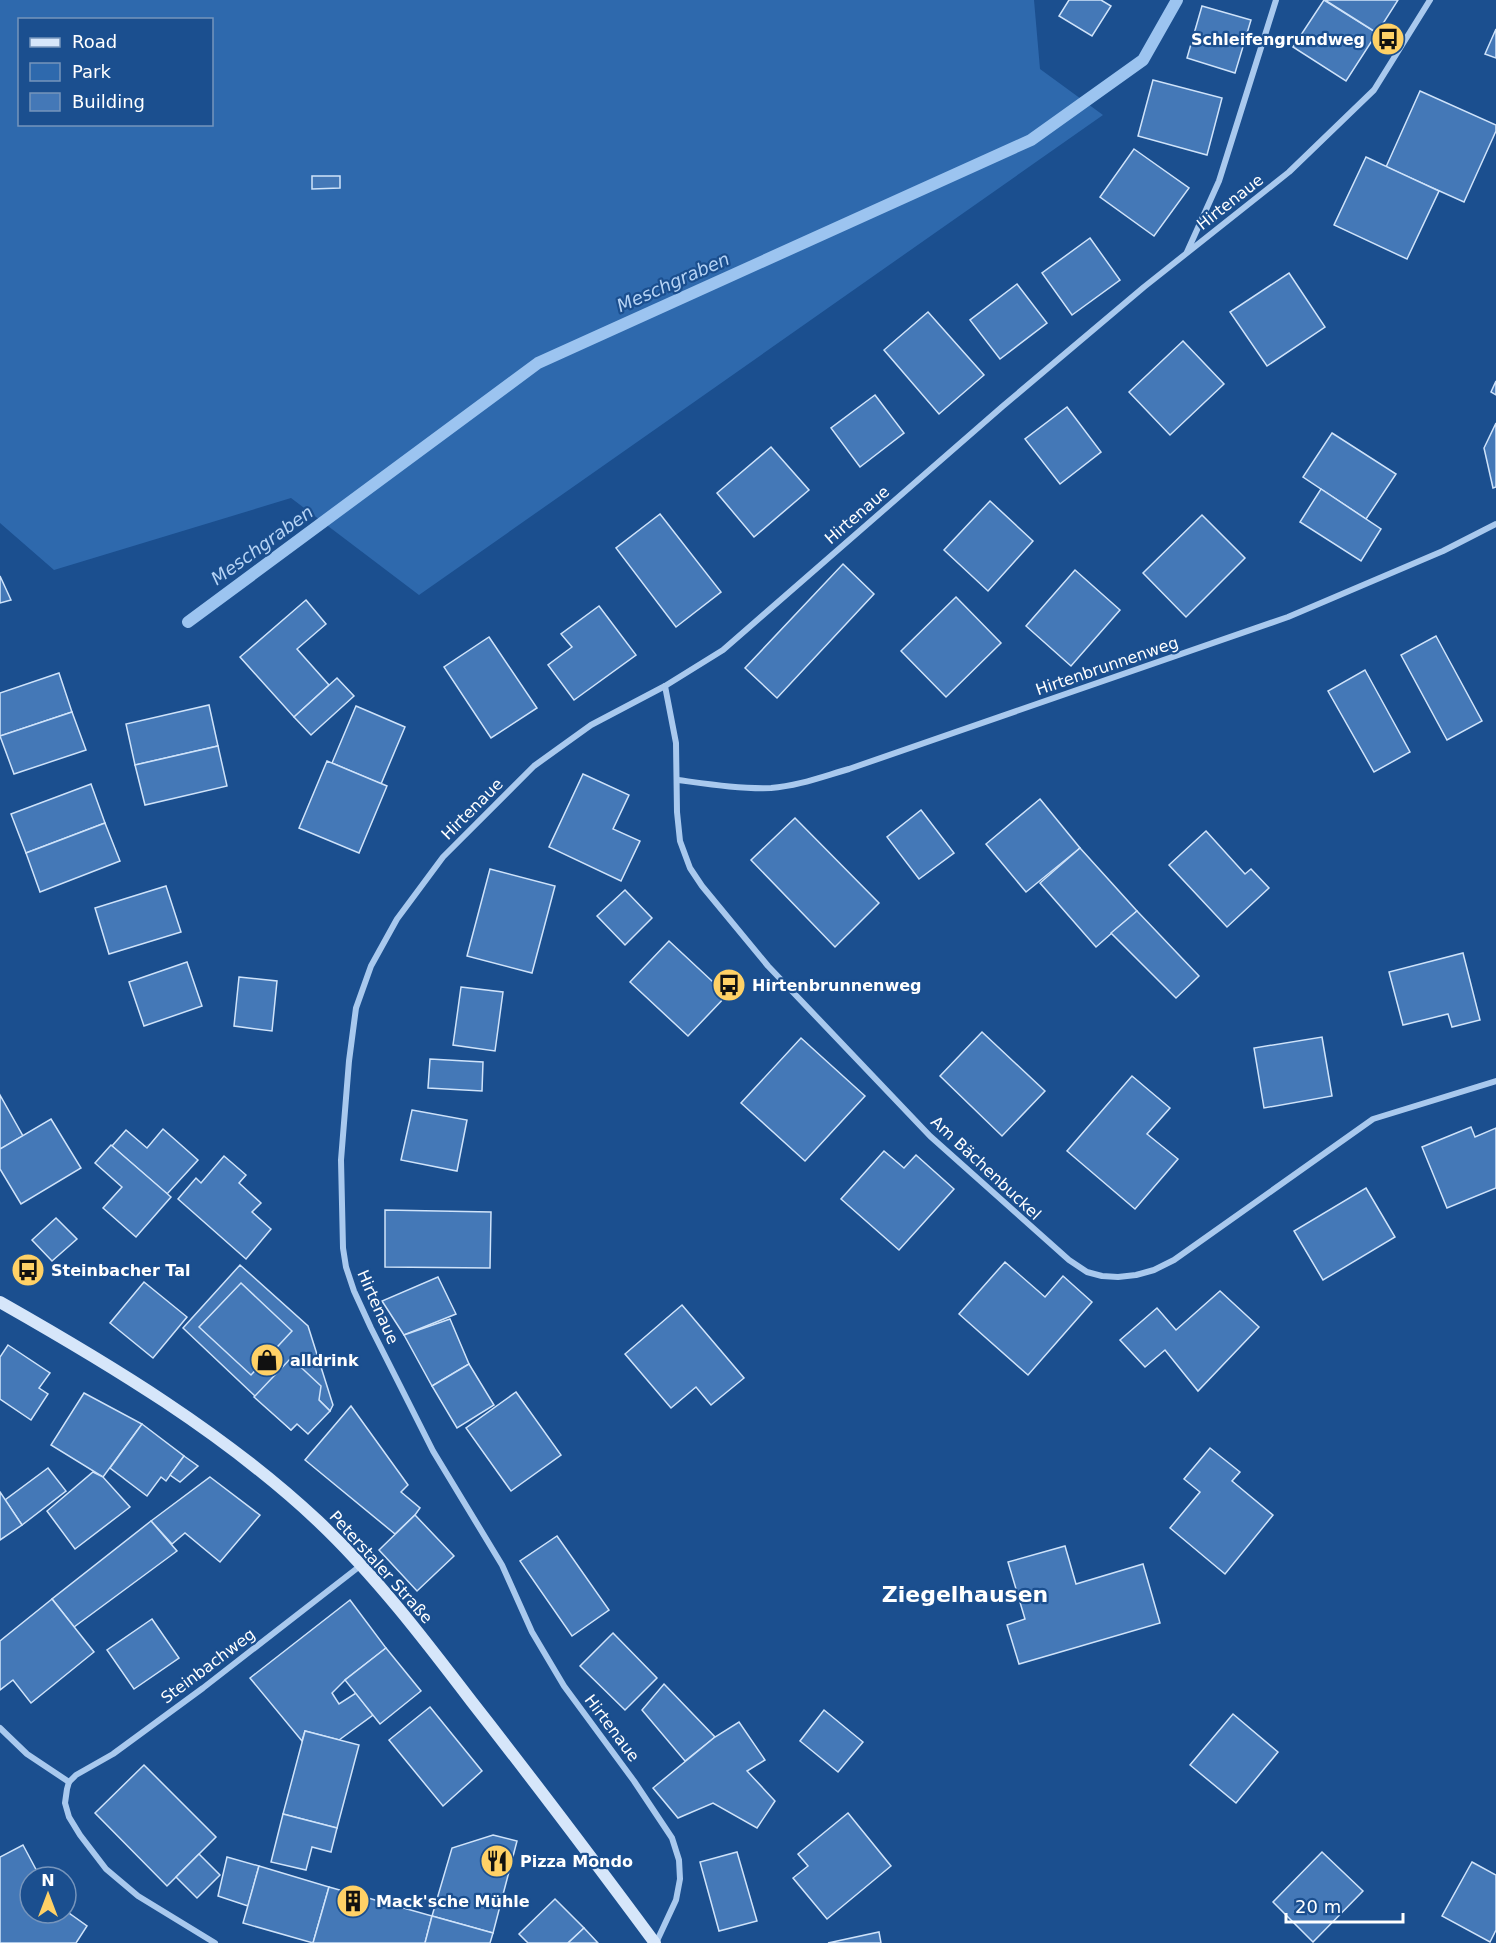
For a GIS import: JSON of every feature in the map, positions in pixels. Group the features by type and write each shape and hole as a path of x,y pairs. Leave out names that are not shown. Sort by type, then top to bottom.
{"main road":[{"name":"Peterstaler Straße","path":"0,1302 144,1388 212,1434 272,1481 318,1522 413,1625 656,1943"}],"street":[{"path":"1187,253 1219,181 1276,0"},
{"name":"Hirtenaue","path":"656,1943 676,1900 680,1879 679,1860 672,1838 634,1781 564,1686 532,1632 502,1565 433,1451 370,1328 346,1267 343,1248 342,1160 349,1061 356,1008 370,966 397,919 443,857 534,766 591,725 665,686 723,650 1003,406 1144,287 1289,172 1374,90 1430,0"},
{"name":"Hirtenbrunnenweg","path":"678,780 721,786 771,788 798,784 849,769 1288,617 1443,550 1496,524"},
{"name":"Am Bächenbuckel","path":"665,686 676,743 677,812 680,841 690,868 722,912 768,966 930,1136 1049,1244 1087,1272 1118,1277 1154,1270 1174,1260 1373,1119 1496,1081"},
{"name":"Steinbachweg","path":"69,1782 76,1775 113,1754 203,1688 360,1566"},
{"path":"0,1728 27,1754 69,1782 65,1803 69,1817 80,1836 106,1869 138,1896 215,1943"}],"green space":[{"path":"0,0 1034,0 1040,69 1103,115 419,595 291,498 54,570 0,523"}],"building":[{"path":"1069,0 1101,0 1111,6 1092,36 1059,16"},
{"path":"1324,0 1377,33 1346,81 1293,47"},
{"path":"1325,0 1398,0 1377,33"},
{"path":"1202,6 1251,20 1235,73 1187,58"},
{"path":"1496,29 1496,58 1485,54"},
{"path":"1153,80 1222,98 1207,155 1138,136"},
{"path":"1420,91 1496,125 1496,131 1464,202 1386,167"},
{"path":"1134,149 1189,188 1154,236 1100,197"},
{"path":"1366,157 1439,191 1407,259 1334,225"},
{"path":"312,176 340,176 340,188 312,189"},
{"path":"1090,238 1120,280 1072,315 1042,273"},
{"path":"1289,273 1325,327 1267,366 1230,312"},
{"path":"1017,284 1047,323 1000,359 970,320"},
{"path":"928,312 984,375 939,414 884,350"},
{"path":"1183,341 1224,384 1170,435 1129,392"},
{"path":"1496,381 1496,395 1491,392"},
{"path":"875,395 904,433 860,467 831,428"},
{"path":"1067,407 1101,452 1060,484 1025,439"},
{"path":"1496,423 1496,487 1493,488 1484,448"},
{"path":"1332,433 1396,474 1366,519 1303,477"},
{"path":"771,447 809,490 754,537 717,493"},
{"path":"1321,489 1381,529 1361,561 1300,522"},
{"path":"990,501 1033,541 988,591 944,550"},
{"path":"660,514 721,592 676,627 616,548"},
{"path":"1202,515 1245,558 1186,617 1143,573"},
{"path":"843,564 874,594 777,698 745,668"},
{"path":"1075,570 1120,610 1071,666 1026,626"},
{"path":"0,576 11,600 0,603"},
{"path":"956,597 1001,643 946,697 901,651"},
{"path":"306,600 326,624 297,649 329,685 294,717 240,657"},
{"path":"599,606 636,655 574,700 548,665 572,647 561,634"},
{"path":"1436,636 1482,721 1447,740 1401,655"},
{"path":"489,637 537,708 491,738 444,667"},
{"path":"1365,670 1410,752 1374,772 1328,691"},
{"path":"59,673 72,712 0,736 0,693"},
{"path":"337,678 354,696 311,735 294,717"},
{"path":"209,705 218,746 135,765 126,724"},
{"path":"356,706 405,727 381,784 332,763"},
{"path":"72,712 86,750 14,774 0,736"},
{"path":"218,746 227,786 145,805 135,765"},
{"path":"327,761 387,786 359,853 299,828"},
{"path":"583,774 629,795 613,829 640,841 621,881 549,847"},
{"path":"91,784 105,823 26,853 11,814"},
{"path":"1040,799 1080,848 1026,892 986,844"},
{"path":"921,810 954,853 919,879 887,837"},
{"path":"795,818 879,903 835,947 751,860"},
{"path":"105,823 120,861 40,892 26,853"},
{"path":"1206,831 1245,874 1251,869 1269,888 1227,927 1169,865"},
{"path":"1080,848 1137,911 1096,947 1040,883"},
{"path":"490,869 555,886 532,973 467,956"},
{"path":"166,886 181,932 109,954 95,908"},
{"path":"625,890 652,918 625,945 597,916"},
{"path":"1137,911 1199,976 1176,998 1111,933"},
{"path":"669,941 727,995 688,1036 630,982"},
{"path":"1463,953 1480,1020 1452,1027 1448,1014 1403,1025 1389,972"},
{"path":"187,962 202,1006 144,1026 129,982"},
{"path":"239,977 277,981 272,1031 234,1026"},
{"path":"461,987 503,992 495,1051 453,1045"},
{"path":"982,1032 1045,1091 1002,1136 940,1076"},
{"path":"1322,1037 1332,1096 1264,1108 1254,1048"},
{"path":"801,1038 865,1096 805,1161 741,1103"},
{"path":"430,1059 483,1062 482,1091 428,1088"},
{"path":"1132,1076 1170,1108 1147,1134 1178,1159 1135,1209 1067,1151"},
{"path":"0,1095 23,1136 0,1149"},
{"path":"412,1110 467,1120 457,1171 401,1160"},
{"path":"51,1119 81,1168 21,1204 0,1169 0,1149"},
{"path":"1471,1127 1475,1137 1496,1128 1496,1188 1447,1208 1422,1147"},
{"path":"163,1129 198,1160 167,1194 112,1146 126,1130 147,1148"},
{"path":"111,1145 171,1197 136,1237 103,1208 122,1187 95,1163"},
{"path":"884,1151 904,1168 916,1155 954,1189 899,1250 841,1199"},
{"path":"224,1156 246,1175 239,1183 261,1203 252,1212 271,1229 246,1259 178,1199 196,1178 201,1183"},
{"path":"1366,1188 1395,1237 1323,1280 1294,1231"},
{"path":"385,1210 491,1212 490,1268 385,1267"},
{"path":"56,1218 77,1239 52,1261 32,1240"},
{"path":"1005,1262 1045,1297 1063,1276 1092,1302 1028,1375 959,1314"},
{"name":"alldrink","path":"240,1265 308,1326 333,1405 330,1411 319,1400 291,1430 183,1328"},
{"path":"438,1277 456,1314 404,1335 382,1301"},
{"path":"144,1282 187,1317 153,1358 110,1323"},
{"path":"241,1283 292,1331 251,1375 199,1327"},
{"path":"1220,1291 1259,1327 1198,1391 1165,1350 1145,1367 1120,1340 1157,1308 1176,1330"},
{"path":"682,1305 744,1378 711,1405 696,1387 671,1408 625,1354"},
{"path":"450,1319 469,1364 432,1386 404,1335"},
{"path":"8,1345 50,1373 39,1388 48,1394 31,1420 0,1399 0,1357"},
{"path":"291,1358 321,1386 319,1400 330,1411 308,1434 297,1424 291,1430 254,1397"},
{"path":"469,1364 494,1405 457,1428 432,1386"},
{"path":"516,1392 561,1455 511,1491 466,1428"},
{"path":"84,1393 142,1424 103,1477 51,1445"},
{"path":"351,1406 408,1485 401,1492 420,1508 395,1534 305,1460"},
{"path":"142,1424 184,1456 166,1481 161,1477 147,1496 110,1468"},
{"path":"1210,1448 1240,1472 1232,1481 1273,1515 1225,1574 1170,1528 1200,1492 1184,1479"},
{"path":"184,1456 198,1466 180,1482 170,1475"},
{"path":"48,1468 66,1491 22,1525 5,1500"},
{"path":"93,1472 103,1477 130,1507 75,1549 47,1511"},
{"path":"210,1477 260,1515 220,1562 185,1533 172,1544 151,1521"},
{"path":"0,1492 22,1525 0,1540"},
{"path":"415,1515 454,1556 417,1591 379,1550"},
{"path":"151,1521 177,1551 74,1627 52,1599"},
{"path":"557,1536 609,1610 572,1636 520,1561"},
{"path":"1065,1546 1076,1584 1143,1564 1160,1623 1019,1664 1007,1625 1025,1619 1008,1562"},
{"path":"52,1599 94,1652 31,1703 13,1680 0,1690 0,1641"},
{"path":"350,1600 386,1648 332,1693 339,1704 356,1693 373,1715 339,1740 305,1731 302,1741 250,1678"},
{"path":"152,1619 179,1658 134,1689 107,1650"},
{"path":"613,1633 657,1678 625,1710 580,1666"},
{"path":"386,1648 421,1691 380,1724 345,1680"},
{"path":"664,1684 715,1737 685,1761 642,1710"},
{"path":"430,1707 482,1771 443,1806 389,1740"},
{"path":"824,1710 863,1742 838,1772 800,1741"},
{"path":"1233,1714 1278,1752 1236,1803 1190,1765"},
{"path":"739,1722 765,1760 747,1771 775,1801 757,1828 713,1803 678,1818 653,1788 715,1737"},
{"path":"305,1731 359,1745 337,1828 283,1814"},
{"path":"144,1765 216,1837 167,1886 95,1813"},
{"path":"848,1813 891,1866 827,1919 793,1878 808,1866 798,1854"},
{"path":"283,1814 337,1828 331,1852 312,1847 306,1870 271,1862"},
{"path":"493,1835 517,1841 493,1933 432,1916 452,1848"},
{"path":"23,1845 34,1865 18,1865 18,1925 78,1925 78,1920 87,1926 76,1943 0,1943 0,1857"},
{"path":"737,1852 757,1921 719,1931 700,1862"},
{"path":"1322,1852 1363,1891 1313,1942 1273,1902"},
{"path":"199,1854 220,1875 197,1898 176,1877"},
{"path":"227,1857 259,1866 248,1906 218,1896"},
{"path":"1472,1862 1496,1875 1496,1930 1490,1942 1442,1916"},
{"path":"259,1866 329,1887 313,1943 243,1923"},
{"name":"Mack'sche Mühle","path":"329,1887 432,1916 425,1943 313,1943"},
{"path":"555,1899 584,1928 568,1943 528,1943 519,1934"},
{"path":"432,1916 493,1933 490,1943 425,1943"},
{"path":"584,1928 598,1943 568,1943"},
{"path":"879,1932 881,1943 828,1943"}],"waterway":[{"name":"Meschgraben","path":"188,622 538,363 1031,140 1143,60 1177,0"}],"place":[{"name":"Schleifengrundweg","path":"1388,39"},
{"name":"Hirtenbrunnenweg","path":"729,985"},
{"name":"Steinbacher Tal","path":"28,1270"},
{"name":"alldrink","path":"267,1360"},
{"name":"Pizza Mondo","path":"497,1861"},
{"name":"Mack'sche Mühle","path":"353,1901"}],"district":[{"name":"Ziegelhausen","path":"965,1594"}]}
